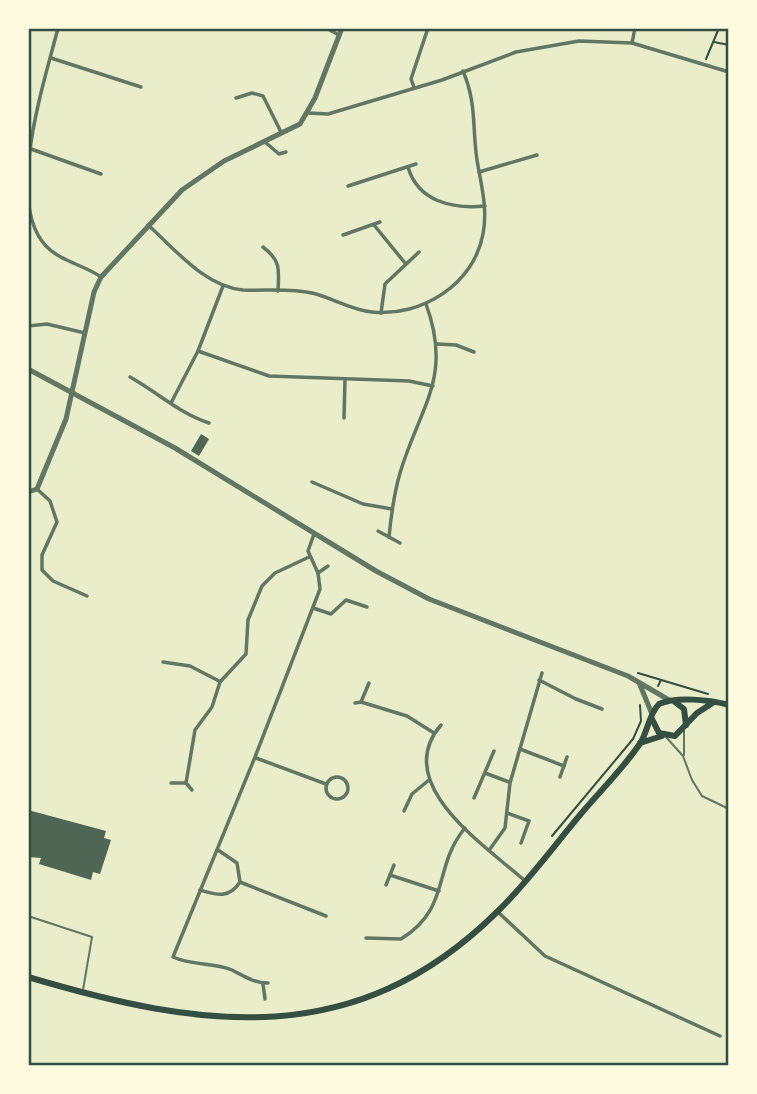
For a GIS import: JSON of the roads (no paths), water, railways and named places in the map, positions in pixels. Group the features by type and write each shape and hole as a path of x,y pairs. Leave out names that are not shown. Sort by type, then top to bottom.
{"main road":[{"path":"640,743 677,734 715,699"},
{"path":"28,977 82,993 206,1017 268,1019 321,1012 369,997 408,979 446,955 498,912 640,743 659,704 715,699 729,705"},
{"path":"673,702 686,715 685,727"},
{"path":"652,716 654,728 665,736"}],"street":[{"path":"58,28 30,138 29,209 36,230 46,246 101,277"},
{"path":"326,28 339,35"},
{"path":"37,489 73,392 94,292 101,277 182,190 224,161 300,124 308,113 342,28"},
{"path":"414,87 411,79 428,28"},
{"path":"632,43 635,28"},
{"path":"308,113 328,114 535,48 582,41 632,43 729,72"},
{"path":"51,58 141,88"},
{"path":"148,225 204,275 223,286 311,293 353,308 380,313 409,310 426,304 449,289 471,264 483,236 485,206 479,172 474,102 463,72"},
{"path":"236,98 252,93 263,96 281,132"},
{"path":"263,140 271,150 279,154 286,152"},
{"path":"31,149 101,174"},
{"path":"479,172 537,155"},
{"path":"348,186 416,164"},
{"path":"408,167 419,188 437,200 456,206 485,206"},
{"path":"343,234 380,222"},
{"path":"374,225 405,263"},
{"path":"262,247 278,261 278,291"},
{"path":"380,313 385,284 419,252"},
{"path":"171,403 198,351 223,286"},
{"path":"388,537 400,473 433,386 437,344 426,304"},
{"path":"28,326 47,324 85,333"},
{"path":"437,344 456,345 474,352"},
{"path":"198,351 262,375 409,381 433,386"},
{"path":"28,369 175,448 314,534 429,599 624,674 673,702"},
{"path":"130,377 185,415 209,423"},
{"path":"344,418 345,379"},
{"path":"312,482 363,503 392,509"},
{"path":"28,492 37,489"},
{"path":"37,489 50,502 57,522 42,555 42,570 53,581 87,596"},
{"path":"378,531 400,543"},
{"path":"265,999 265,983 211,964 196,966 173,957 256,757 320,589 318,573 309,557 309,544 314,534"},
{"path":"186,783 195,730 212,707 220,682 246,654 248,620 265,582 275,573 309,557"},
{"path":"318,573 328,566"},
{"path":"313,608 331,614 346,600 367,607"},
{"path":"163,662 190,666 220,682"},
{"path":"490,849 503,832 510,782 542,673"},
{"path":"539,680 602,709"},
{"path":"361,702 369,683"},
{"path":"640,684 652,716"},
{"path":"355,703 361,702 412,718 434,733"},
{"path":"441,725 434,733 426,756 429,779 445,806 465,828 524,881"},
{"path":"520,750 564,766"},
{"path":"474,798 494,751"},
{"path":"256,757 326,784 332,798 343,797 348,791 346,781 342,778 331,779 326,784"},
{"path":"559,777 567,757"},
{"path":"485,773 510,782"},
{"path":"404,811 412,793 429,779"},
{"path":"171,783 186,783 192,790"},
{"path":"506,812 529,821 521,843"},
{"path":"366,938 394,941 404,937 428,914 439,891 448,856 465,828"},
{"path":"200,890 223,895 233,891 240,882 237,863 217,850"},
{"path":"386,885 394,865"},
{"path":"390,875 439,891"},
{"path":"240,882 326,916"},
{"path":"498,912 545,956 720,1036"}],"lane":[{"path":"685,727 684,756 692,780 702,796 729,809"},
{"path":"665,736 684,756"},
{"path":"28,915 92,937 82,993"}]}
